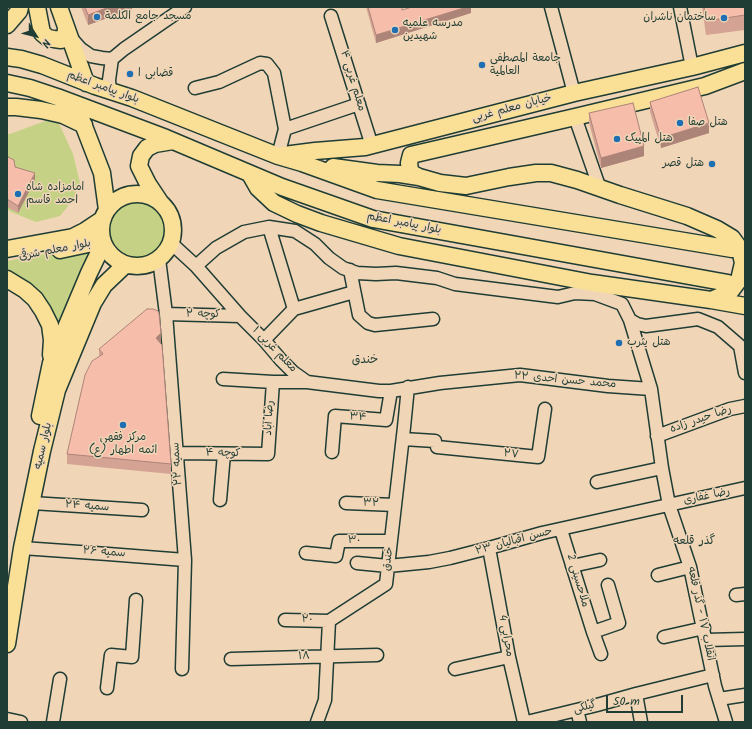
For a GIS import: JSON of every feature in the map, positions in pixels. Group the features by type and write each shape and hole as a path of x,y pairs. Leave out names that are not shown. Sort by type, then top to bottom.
{"main road":[{"path":"7,26 19,11 20,7"},
{"path":"37,7 42,33 48,38 54,40 61,40 68,33"},
{"path":"59,7 86,83"},
{"name":"خیابان معلم غربی","path":"278,156 315,151 365,148 574,93 745,53"},
{"name":"بلوار پیامبر اعظم","path":"7,57 21,59 132,98 278,156 302,163"},
{"name":"خیابان معلم غربی","path":"417,153 705,86 745,71"},
{"name":"بلوار پیامبر اعظم","path":"7,83 30,88 57,97 173,141 282,187 373,219 728,284"},
{"path":"11,107 57,97"},
{"path":"73,103 84,125 102,173 105,214 101,230 103,242 107,251 115,259 125,265 137,267 149,265 159,259 166,252 171,243 174,232 168,211 148,184 139,166 141,156 147,148 155,144 173,141"},
{"path":"11,107 41,110 62,115 84,125"},
{"path":"418,134 417,144 421,150 408,163 413,174 419,177"},
{"path":"302,163 376,173 400,174 419,177 440,183 466,186 536,173 550,173 598,184 687,216 717,229 732,238 740,249 743,263 739,280 730,292 711,300"},
{"path":"302,163 377,190 732,249"},
{"path":"250,174 258,188 274,203 321,223 383,242 592,283 745,306"},
{"path":"105,214 114,202 133,194 143,194 153,197 161,203"},
{"name":"بلوار معلم شرقی","path":"7,249 73,237 85,231 105,214"},
{"name":"بلوار معلم شرقی","path":"7,260 103,242"},
{"name":"بلوار سمیه","path":"7,574 51,363 103,242"},
{"name":"بلوار سمیه","path":"7,644 22,548 42,451 57,390 93,303 104,285 125,265"},
{"path":"7,279 25,290 35,299 43,311 50,325 52,340 51,363"}],"street":[{"path":"110,91 109,80 112,59 185,7"},
{"path":"551,7 574,93"},
{"path":"680,7 692,66"},
{"name":"معلم غربی ۴","path":"331,16 372,146"},
{"path":"68,33 81,49 91,56 112,59"},
{"path":"195,88 219,82 260,63 267,64 274,73 285,129 278,156"},
{"path":"285,129 359,104"},
{"path":"575,117 598,184"},
{"path":"196,266 216,248 244,232 269,227 295,231 315,244 342,268 357,273 396,273 437,278 455,284 558,296 575,293 595,294 622,304 630,320 651,389 657,436"},
{"path":"269,227 294,310"},
{"name":"معلم غربی ۱","path":"171,243 196,266 281,360 293,372 307,382 379,391 391,391 408,387"},
{"name":"سمیه ۲۲","path":"159,259 166,314 185,560 182,669"},
{"path":"350,270 359,315 368,323 375,325 433,318"},
{"path":"264,340 294,310 354,292"},
{"name":"کوچه ۲","path":"166,314 240,316"},
{"path":"630,320 637,324 646,326 698,319 718,327 740,346 745,373"},
{"name":"۲۲ محمد حسن احدی","path":"408,387 520,375 608,386 651,389"},
{"path":"223,379 273,382 307,382"},
{"name":"رضا آباد","path":"268,454 273,382"},
{"name":"خندق","path":"329,621 386,584 408,387"},
{"name":"۳۴","path":"332,452 335,416 386,420 391,391"},
{"name":"رضا حیدر زاده","path":"657,436 730,409 745,406"},
{"name":"۲۷","path":"403,439 538,457 545,409"},
{"name":"انقلاب ۱۷ - گذر قلعه","path":"657,436 669,505 690,567 713,675 726,722"},
{"name":"کوچه ۴","path":"177,453 268,454"},
{"path":"220,500 224,454"},
{"path":"597,482 662,468"},
{"name":"رضا غفاری","path":"669,505 745,488"},
{"name":"سمیه ۲۴","path":"32,503 142,510"},
{"name":"۳۲","path":"346,503 395,505"},
{"name":"۲۳ حسن اقبالیان","path":"357,563 388,566 429,562 457,557 542,533 669,505"},
{"name":"ملاحسینی 2","path":"561,530 601,654"},
{"name":"۳۰","path":"306,553 336,556 339,541 391,541"},
{"name":"سمیه ۲۶","path":"22,548 185,560"},
{"name":"محرابی 4","path":"489,548 509,658 525,722"},
{"path":"572,566 600,560"},
{"path":"658,575 690,567"},
{"path":"593,632 619,623 608,585"},
{"path":"107,688 111,655 132,657 136,600"},
{"name":"۲۰","path":"285,620 329,621"},
{"path":"317,722 324,700 329,621"},
{"path":"664,637 705,634 745,639"},
{"name":"۱۸","path":"232,659 377,655"},
{"path":"455,669 509,658"},
{"name":"گیلکی","path":"525,722 713,675"},
{"path":"53,722 60,679"},
{"path":"636,694 640,722"},
{"path":"719,699 745,695"},
{"path":"577,710 580,722"},
{"path":"7,719 21,722"}],"green space":[{"name":"امامزاده شاه احمد قاسم","path":"56,117 73,154 80,183 73,200 60,216 36,222 7,209 7,134"},
{"path":"131,202 143,202 153,206 161,214 165,224 165,236 161,246 153,254 143,258 131,258 121,254 113,246 109,236 109,224 113,214 121,206"},
{"path":"102,243 51,363 50,325 7,279 7,261"}],"building":[{"path":"85,7 109,7 88,15"},
{"name":"مدرسه علمیه شهیدین","path":"368,7 402,7 402,10 412,7 467,7 376,35"},
{"path":"704,7 745,7 745,15 706,21"},
{"name":"هتل صفا","path":"698,87 709,123 661,138 650,102"},
{"name":"هتل المپیک","path":"633,103 644,146 601,158 589,113"},
{"name":"امامزاده شاه احمد قاسم","path":"8,157 14,160 15,167 35,173 18,206 7,199"},
{"name":"مرکز فقهی ائمه اطهار (ع)","path":"147,309 153,309 159,313 161,333 156,338 162,345 171,464 67,454 85,375 92,361 103,354 99,349"}],"place":[{"name":"مسجد جامع الکلمة","path":"97,17"},
{"name":"ساختمان ناشران","path":"724,18"},
{"name":"مدرسه علمیه شهیدین","path":"395,30"},
{"name":"جامعة المصطفی العالمیة","path":"482,65"},
{"name":"قضابی ا","path":"130,74"},
{"name":"هتل صفا","path":"680,123"},
{"name":"هتل المپیک","path":"617,139"},
{"name":"هتل قصر","path":"712,164"},
{"name":"امامزاده شاه احمد قاسم","path":"18,194"},
{"name":"هتل یثرب","path":"619,343"},
{"name":"مرکز فقهی ائمه اطهار (ع)","path":"123,425"}],"district":[{"name":"خندق","path":"365,361"},
{"name":"گذر قلعه","path":"694,542"}]}
